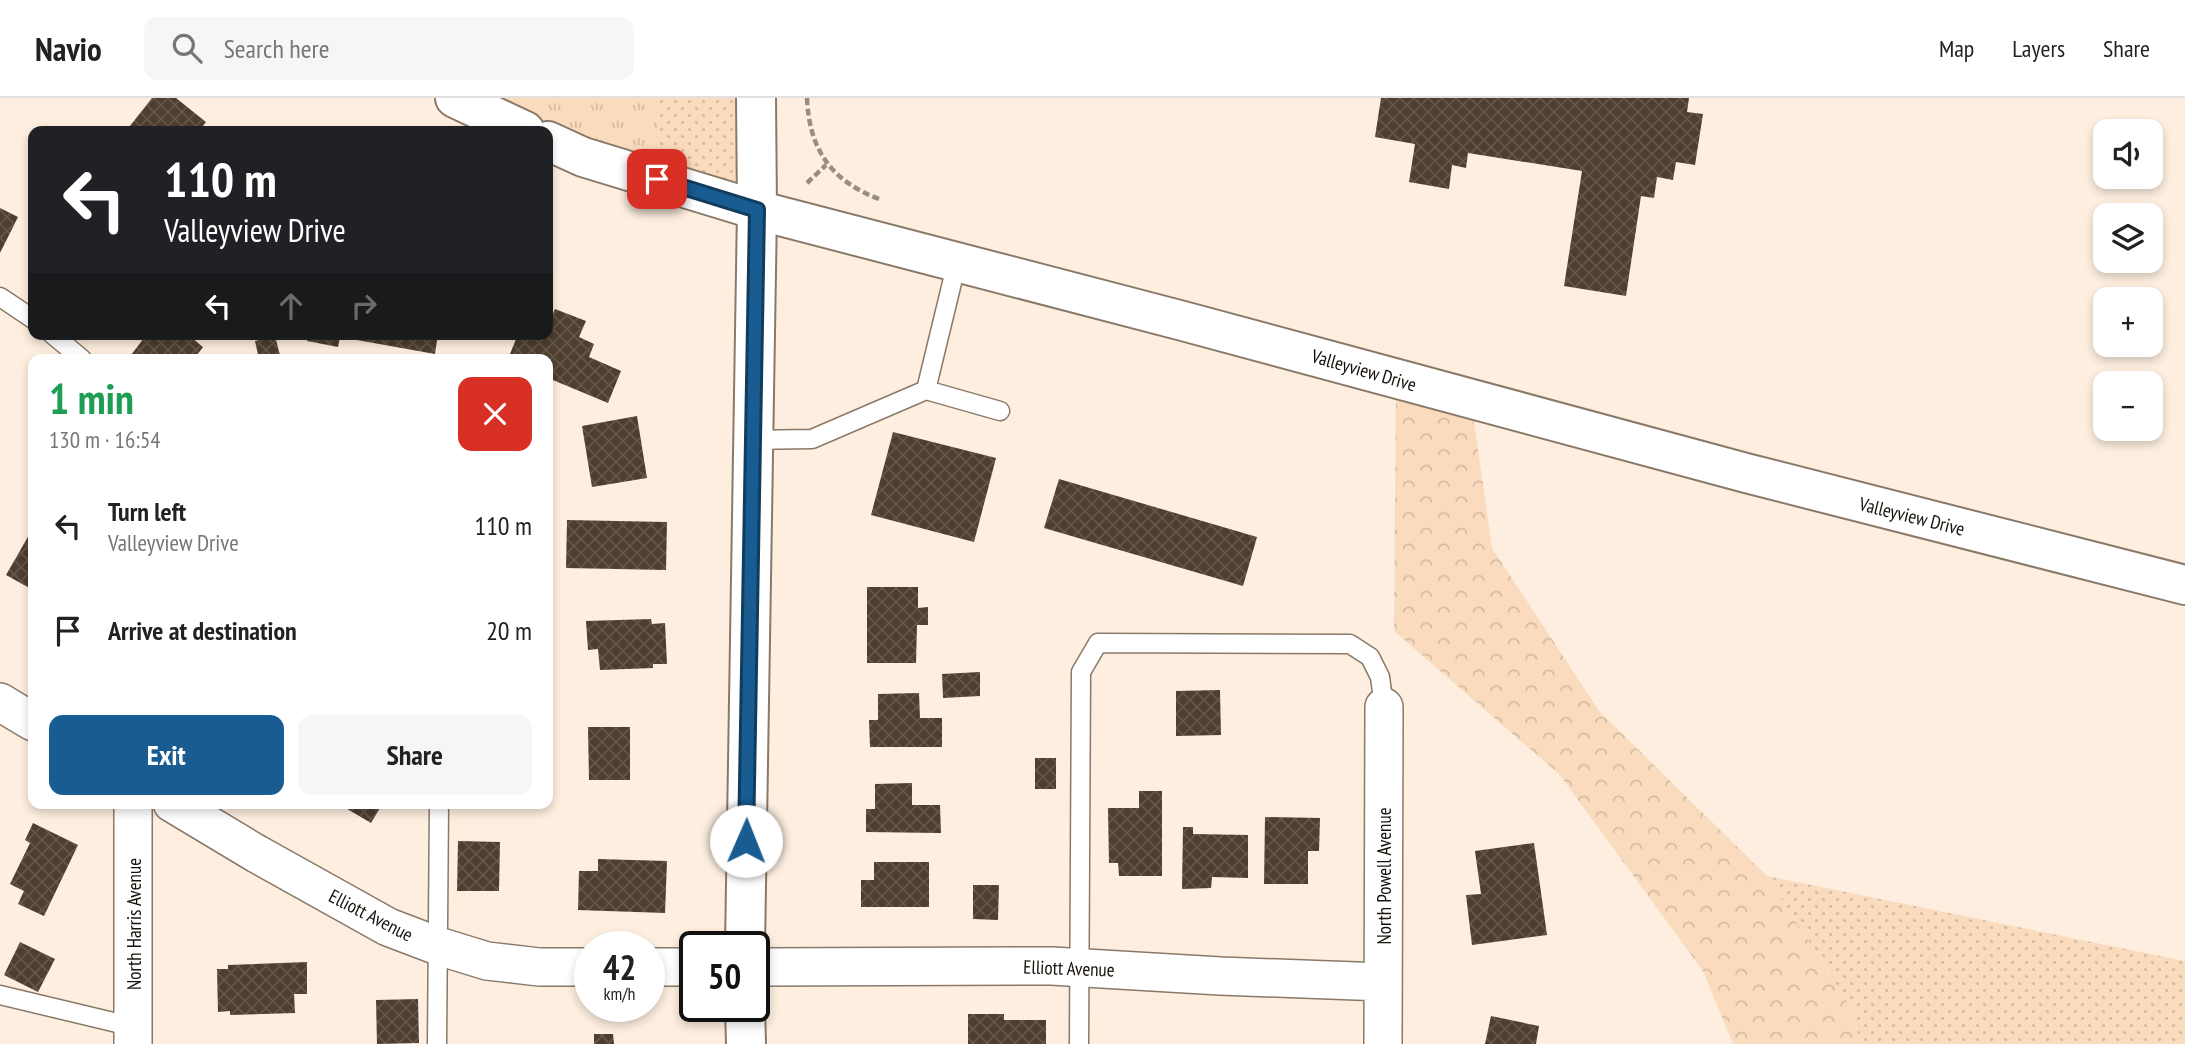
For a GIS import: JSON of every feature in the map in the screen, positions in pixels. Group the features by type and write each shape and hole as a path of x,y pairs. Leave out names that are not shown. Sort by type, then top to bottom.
{"street":[{"path":"455,98 514,126"},
{"path":"745,931 757,210 756,98"},
{"name":"Valleyview Drive","path":"553,143 583,157 757,210 1183,321 1758,477 2185,585"},
{"path":"0,702 28,719"},
{"name":"North Powell Avenue","path":"1383,1044 1384,707"},
{"name":"North Harris Avenue","path":"133,809 134,1036"},
{"name":"Elliott Avenue","path":"182,809 388,927 486,961 539,967 574,967"},
{"name":"Elliott Avenue","path":"770,967 1052,966 1383,982"},
{"path":"745,1022 746,1044"}],"lane":[{"path":"926,390 957,262"},
{"path":"0,298 28,316"},
{"path":"59,340 76,354"},
{"path":"752,440 813,439 926,390 1000,411"},
{"path":"1079,1044 1081,673 1098,643 1350,644 1370,657 1380,677 1384,707"},
{"path":"438,1044 439,809"},
{"path":"0,995 134,1036"}],"path":[{"path":"807,184 826,164"}],"green space":[{"path":"455,98 659,98 657,179 553,137 553,126 525,126"},
{"path":"659,98 756,98 757,210 657,179"},
{"path":"1396,378 1471,400 1492,548 1599,711 1767,876 1853,1011 1860,1044 1733,1044 1703,971 1559,774 1394,631"},
{"path":"1767,876 2185,961 2185,1044 1860,1044 1853,1011"}],"building":[{"path":"152,98 176,98 206,122 203,126 130,126"},
{"path":"1381,98 1689,98 1687,112 1703,114 1695,165 1676,162 1673,180 1657,177 1654,198 1641,196 1626,296 1564,286 1582,171 1468,153 1466,168 1452,165 1449,189 1409,182 1415,144 1375,137"},
{"path":"0,208 18,217 0,253"},
{"path":"555,309 586,321 579,337 594,344 589,357 621,371 608,403 553,380 553,354 510,354 516,340 553,340"},
{"path":"142,340 194,340 203,347 198,354 132,354"},
{"path":"276,340 280,354 258,354 255,341"},
{"path":"307,340 339,340 338,347"},
{"path":"357,340 437,340 435,354"},
{"path":"637,416 647,478 592,487 582,426"},
{"path":"893,432 996,458 974,542 871,515"},
{"path":"1059,479 1257,537 1243,586 1044,528"},
{"path":"567,520 667,522 666,570 566,568"},
{"path":"28,537 28,587 6,575"},
{"path":"867,587 918,587 918,608 928,607 928,625 917,625 916,663 867,663"},
{"path":"651,619 652,624 665,623 667,664 653,664 653,668 600,670 598,649 588,650 586,621"},
{"path":"980,672 980,696 943,698 942,674"},
{"path":"1220,690 1221,735 1176,736 1176,691"},
{"path":"919,693 920,718 942,718 942,747 870,747 869,720 878,720 878,694"},
{"path":"588,727 630,727 630,780 589,780"},
{"path":"1035,758 1056,758 1056,789 1035,789"},
{"path":"912,783 912,805 940,805 941,833 866,832 866,809 875,809 875,784"},
{"path":"1139,791 1162,791 1162,876 1119,876 1118,863 1109,863 1108,808 1139,808"},
{"path":"347,809 379,809 371,823"},
{"path":"1265,817 1320,818 1319,851 1308,851 1308,884 1264,884"},
{"path":"33,823 78,845 44,916 18,904 24,891 10,884 30,843 25,840"},
{"path":"1183,827 1193,827 1193,834 1248,835 1248,878 1212,877 1211,888 1182,889"},
{"path":"458,841 500,842 499,891 457,891"},
{"path":"1534,843 1547,935 1472,945 1466,895 1481,894 1475,851"},
{"path":"598,859 667,861 665,913 578,910 579,871 598,871"},
{"path":"874,862 929,862 929,907 861,907 861,880 874,880"},
{"path":"973,885 999,885 998,920 973,919"},
{"path":"20,942 55,959 38,992 4,975"},
{"path":"307,962 307,994 294,994 295,1013 230,1015 230,1011 218,1012 217,969 228,969 228,965"},
{"path":"418,999 419,1043 377,1044 376,1000"},
{"path":"968,1014 1004,1014 1004,1020 1046,1020 1046,1044 968,1044"},
{"path":"1491,1016 1539,1026 1536,1044 1485,1044"},
{"path":"594,1034 613,1034 614,1044 594,1044"}],"route":[{"path":"657,179 757,210 746,841"}]}
